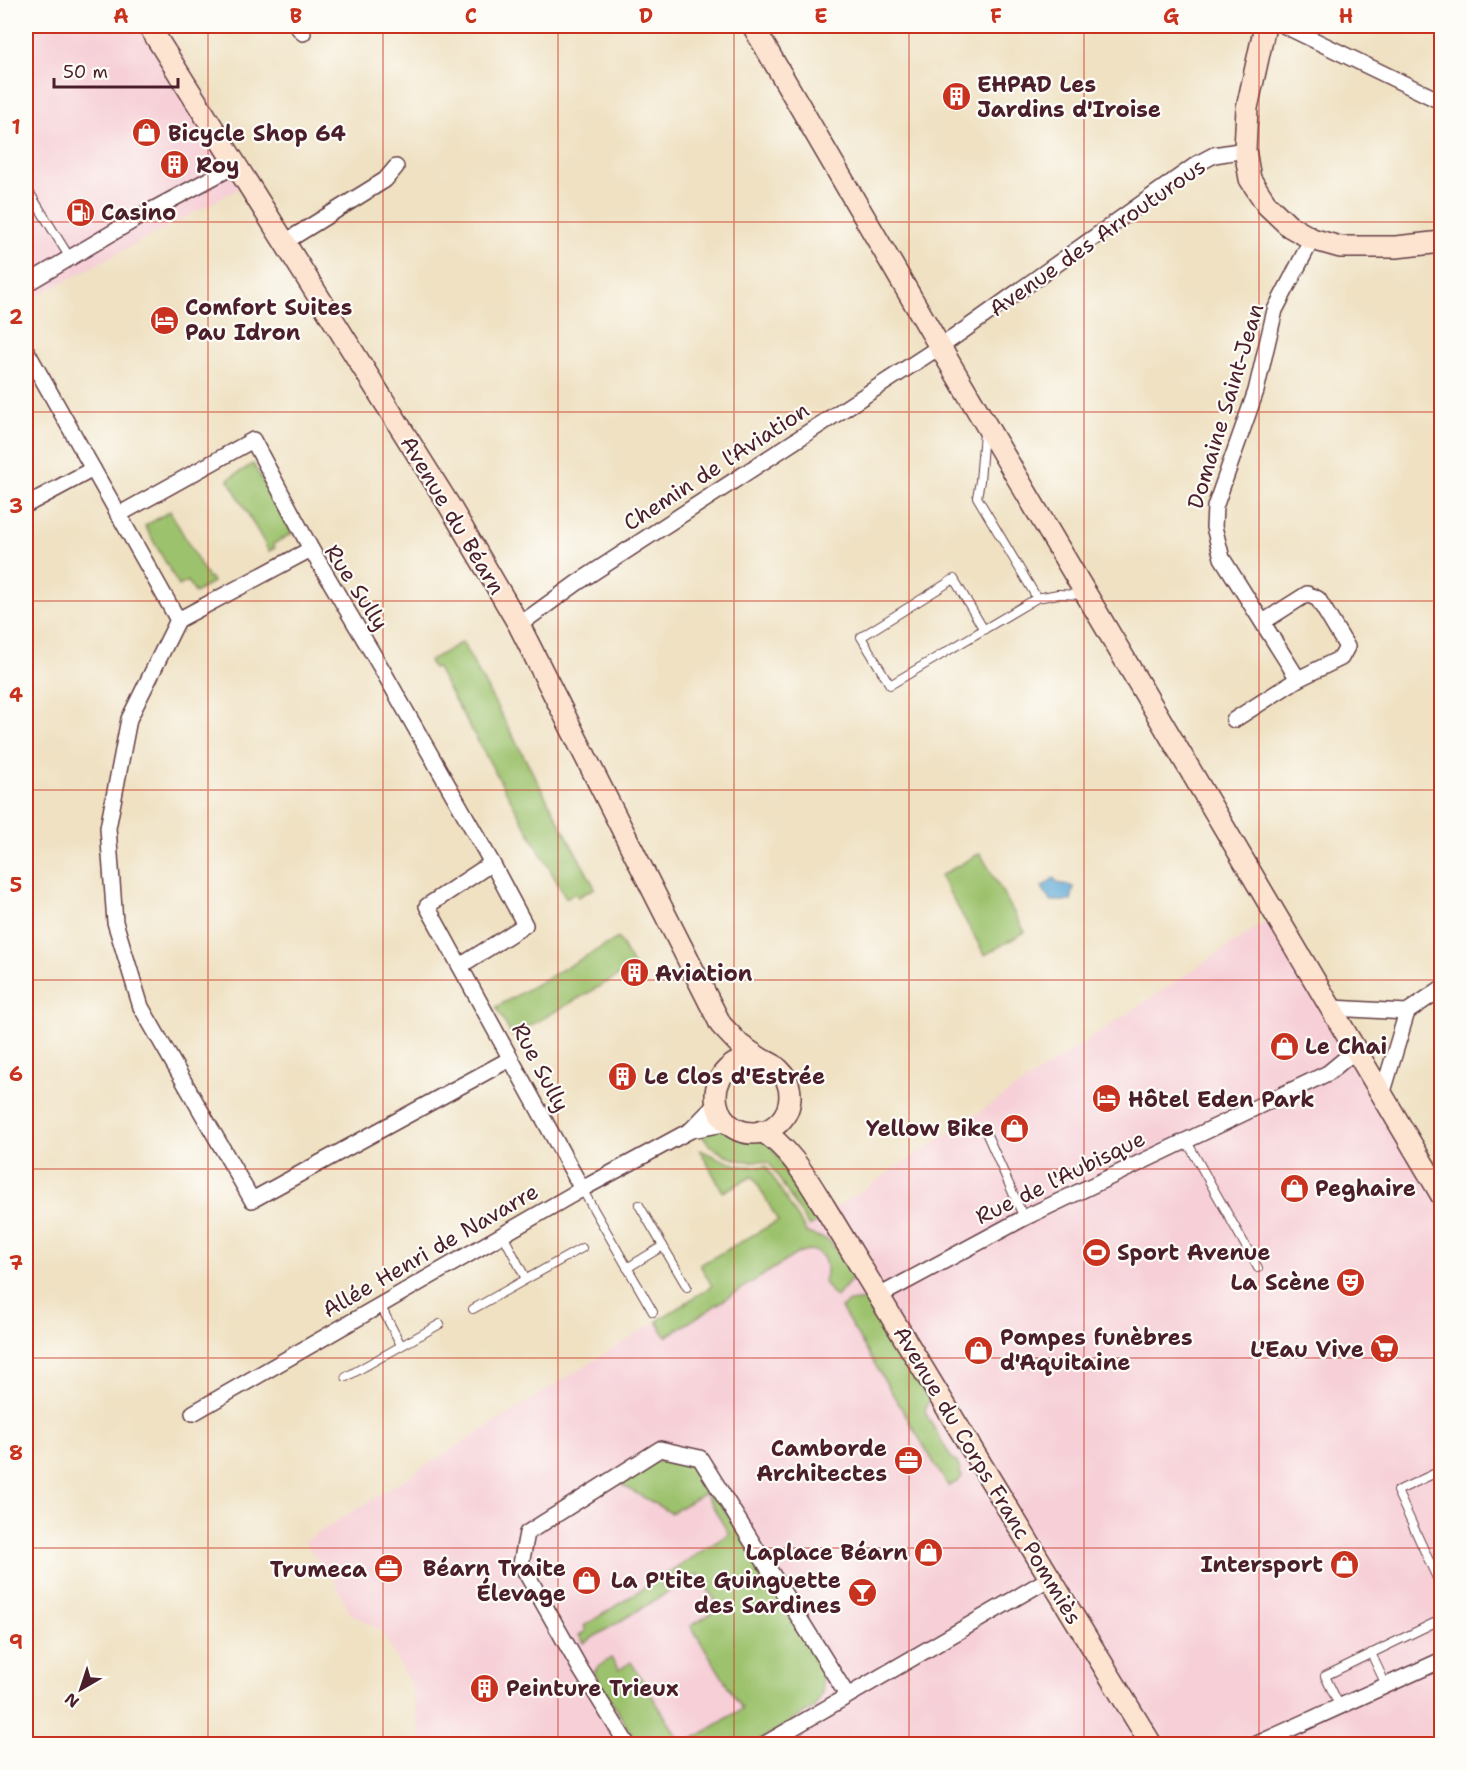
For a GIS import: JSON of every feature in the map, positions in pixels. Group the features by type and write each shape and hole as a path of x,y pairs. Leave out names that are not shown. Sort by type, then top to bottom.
{"street":[{"name":"Avenue du Béarn","path":"149,26 448,505 519,625 721,1025 740,1045 761,1059"},
{"path":"753,26 1442,1196"},
{"path":"1265,26 1247,108 1245,150 1250,179 1267,205 1288,226 1312,238 1340,247 1442,242"},
{"path":"1285,26 1442,102"},
{"name":"Avenue des Arrouturous","path":"940,347 1197,164 1214,155 1245,150"},
{"path":"26,284 236,165"},
{"path":"285,242 385,180 396,167"},
{"name":"Domaine Saint-Jean","path":"1298,679 1222,558 1214,527 1215,507 1256,391 1275,310 1312,238"},
{"name":"Chemin de l'Aviation","path":"519,625 577,583 940,347"},
{"path":"26,350 178,620 129,719 108,828 115,922 141,1007 252,1200 510,1059"},
{"path":"118,515 253,440 311,549"},
{"path":"26,505 93,469"},
{"name":"Rue Sully","path":"178,620 311,549 383,670 525,925 460,966"},
{"path":"1234,720 1298,679 1341,658 1347,647 1318,599 1307,594 1263,622"},
{"name":"Rue Sully","path":"492,863 427,906 582,1189"},
{"path":"1332,1008 1407,1012 1442,988"},
{"path":"1382,1095 1407,1012"},
{"name":"Avenue du Béarn","path":"721,1025 725,1051 723,1074"},
{"name":"Rue de l'Aubisque","path":"879,1296 1024,1218 1328,1073 1356,1050"},
{"path":"788,1107 782,1118 772,1128 750,1132 739,1130 721,1114 716,1091 723,1074 736,1062 761,1059 782,1072 788,1083 790,1133 801,1170"},
{"name":"Allée Henri de Navarre","path":"691,1130 717,1102"},
{"name":"Allée Henri de Navarre","path":"193,1413 582,1189 691,1130 729,1123"},
{"path":"762,1131 776,1139 801,1170"},
{"name":"Avenue du Corps Franc Pommiès","path":"801,1170 1151,1744"},
{"path":"627,1744 581,1670 521,1564 526,1533 660,1449 700,1458 846,1695"},
{"path":"765,1744 1050,1578"},
{"path":"1257,1744 1442,1660"}],"lane":[{"path":"26,188 70,258"},
{"path":"985,423 977,497 1037,598"},
{"path":"984,630 954,579 861,637 890,685 984,630 1037,598 1058,594 1088,596"},
{"path":"984,1128 1024,1218"},
{"path":"1186,1140 1258,1268"},
{"path":"582,1189 653,1312"},
{"path":"639,1205 687,1287"},
{"path":"503,1235 526,1279"},
{"path":"627,1268 663,1246"},
{"path":"473,1309 582,1248"},
{"path":"380,1305 402,1346"},
{"path":"345,1377 440,1324"},
{"path":"1442,1470 1397,1491 1442,1589"},
{"path":"1340,1707 1325,1676 1442,1619"},
{"path":"1371,1653 1386,1685"}],"shaded area":[{"path":"26,26 165,26 257,179 26,302"},
{"path":"1277,914 1441,1196 1441,1744 422,1744 411,1686 382,1632 350,1613 335,1582 304,1542 801,1231"}],"green space":[{"path":"253,464 293,533 273,544 275,548 269,551 228,479"},
{"path":"170,511 208,578 210,577 213,582 195,593 188,581 179,586 145,526"},
{"path":"462,642 595,888 578,897 575,893 566,898 436,667 433,668 429,661"},
{"path":"980,853 1025,932 985,955 940,876"},
{"path":"618,938 634,967 512,1036 496,1007"},
{"path":"725,1128 743,1136 765,1139 825,1218 809,1227 770,1164 727,1156 702,1136 710,1131"},
{"path":"700,1150 724,1161 748,1167 766,1166 807,1233 828,1240 853,1274 854,1277 836,1297 824,1282 826,1268 823,1257 816,1252 803,1251 666,1337 657,1321 712,1286 700,1265 778,1221 753,1176 723,1192"},
{"path":"866,1300 929,1400 925,1410 927,1416 952,1459 957,1462 962,1477 957,1482 948,1486 841,1308 849,1302"},
{"path":"665,1460 688,1464 706,1479 822,1670 822,1694 815,1707 754,1744 685,1744 742,1709 691,1626 720,1608 698,1574 584,1643 579,1635 586,1631 584,1626 729,1534 705,1493 671,1513 620,1484 653,1462"},
{"path":"611,1658 619,1670 631,1662 682,1744 637,1744 594,1672"}],"water":[{"path":"1054,878 1058,883 1074,887 1071,901 1050,901 1042,887"}],"place":[{"name":"EHPAD Les Jardins d'Iroise","path":"956,97"},
{"name":"Bicycle Shop 64","path":"147,133"},
{"name":"Roy","path":"175,165"},
{"name":"Casino","path":"80,212"},
{"name":"Comfort Suites Pau Idron","path":"164,320"},
{"name":"Aviation","path":"634,973"},
{"name":"Le Chai","path":"1284,1046"},
{"name":"Le Clos d'Estrée","path":"623,1076"},
{"name":"Hôtel Eden Park","path":"1107,1099"},
{"name":"Yellow Bike","path":"1015,1128"},
{"name":"Peghaire","path":"1294,1188"},
{"name":"Sport Avenue","path":"1096,1252"},
{"name":"La Scène","path":"1351,1282"},
{"name":"L'Eau Vive","path":"1385,1349"},
{"name":"Pompes funèbres d'Aquitaine","path":"979,1350"},
{"name":"Camborde Architectes","path":"908,1461"},
{"name":"Laplace Béarn","path":"929,1552"},
{"name":"Intersport","path":"1344,1564"},
{"name":"Trumeca","path":"388,1569"},
{"name":"Béarn Traite Élevage","path":"587,1581"},
{"name":"La P'tite Guinguette des Sardines","path":"862,1593"},
{"name":"Peinture Trieux","path":"485,1688"}]}
